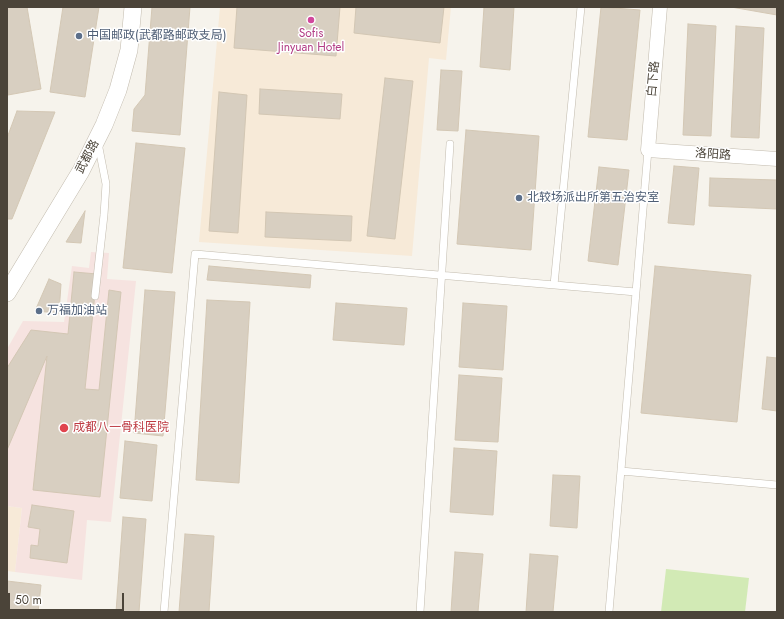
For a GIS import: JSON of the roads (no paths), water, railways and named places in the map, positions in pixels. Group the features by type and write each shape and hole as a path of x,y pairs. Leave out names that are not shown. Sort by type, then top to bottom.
{"street":[{"name":"武都路","path":"7,293 81,171 98,138 118,90 129,50 133,7"},
{"name":"白下路","path":"648,150 660,7"},
{"name":"洛阳路","path":"648,150 777,159"}],"lane":[{"path":"554,285 581,7"},
{"path":"95,296 106,184 98,138"},
{"path":"420,612 450,144"},
{"path":"608,612 648,150"},
{"path":"164,612 196,254 636,292"},
{"path":"621,471 777,485"}],"place":[{"name":"Sofis Jinyuan Hotel","path":"311,20"},
{"name":"中国邮政(武都路邮政支局)","path":"79,36"},
{"name":"北较场派出所第五治安室","path":"519,198"},
{"name":"万福加油站","path":"39,311"},
{"name":"成都八一骨科医院","path":"64,428"}]}
